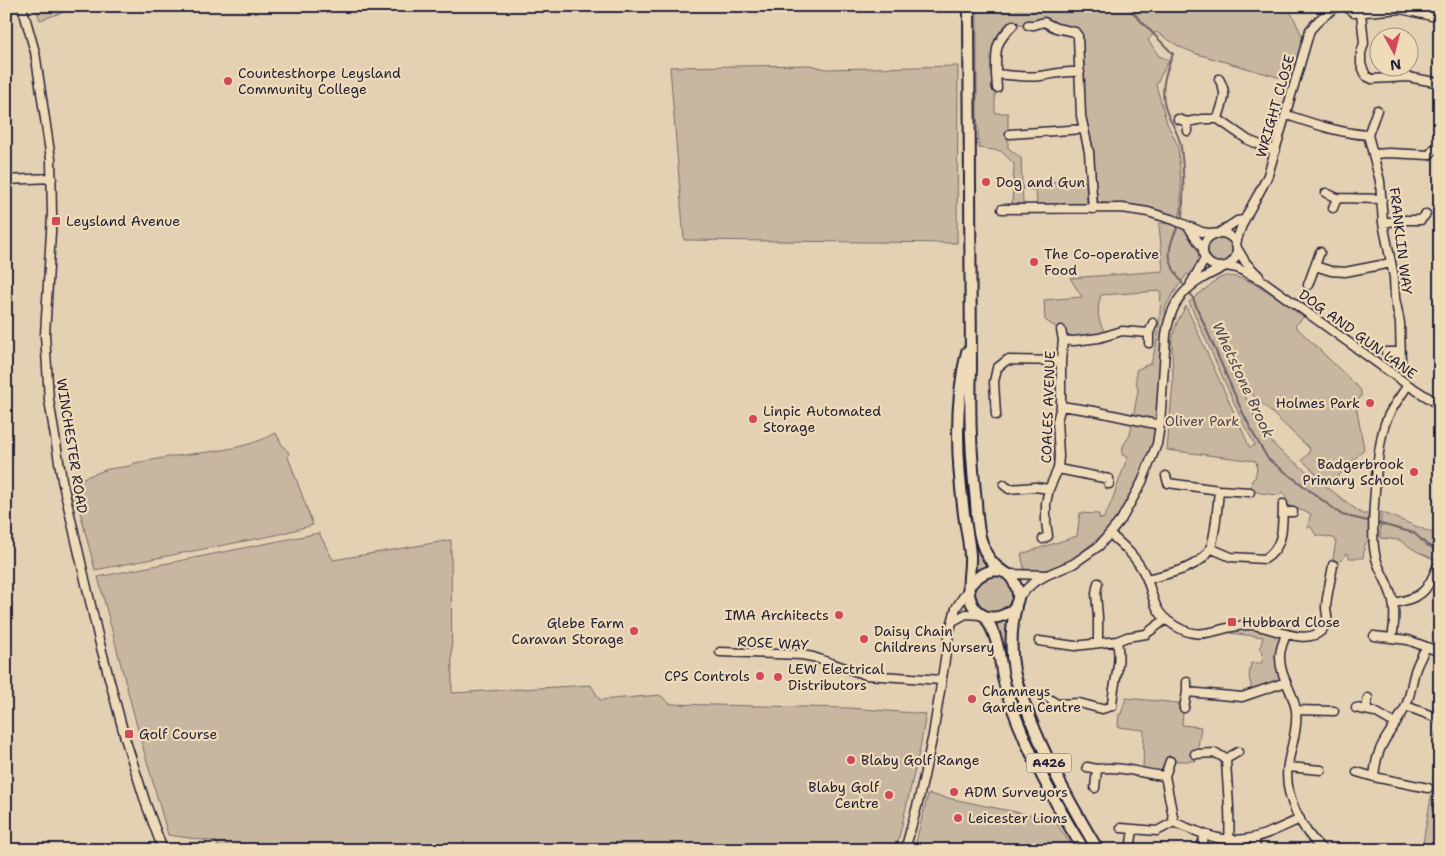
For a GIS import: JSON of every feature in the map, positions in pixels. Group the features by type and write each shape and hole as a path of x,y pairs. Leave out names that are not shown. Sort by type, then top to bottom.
{"main road":[{"path":"969,6 971,439 978,529 985,552 993,564 1014,581 1017,601 1012,610 1003,616 992,618 983,616 973,606 969,586 970,553 964,513 958,437 961,387 970,342"},
{"path":"969,586 978,576 989,570 1004,572"},
{"name":"A426","path":"1017,601 1012,628 1011,648 1014,670 1021,695 1052,770 1098,850"},
{"name":"A426","path":"983,616 995,634 1004,683 1027,744 1054,799 1084,850"}],"street":[{"name":"WINCHESTER ROAD","path":"22,6 35,52 44,106 52,178 52,215 45,335 49,400 62,480 99,640 125,738 163,850"},
{"name":"WRIGHT CLOSE","path":"1236,246 1238,234 1244,220 1268,175 1310,30 1337,6"},
{"path":"1345,6 1354,13 1402,9 1440,18"},
{"path":"1361,13 1364,43 1361,53 1361,64 1366,76 1372,80 1408,77 1440,83"},
{"path":"1028,24 1034,25 1044,22 1056,28 1075,32 1078,36 1081,116 1089,152 1093,209"},
{"path":"997,88 997,45 1002,36 1013,25"},
{"path":"996,74 1028,77 1060,72 1080,72"},
{"path":"1218,119 1225,101 1221,83 1231,82"},
{"path":"1286,115 1323,128 1368,135 1377,110"},
{"path":"1178,119 1187,122 1218,119 1248,140 1275,151"},
{"path":"1187,122 1188,131"},
{"path":"1010,134 1084,129"},
{"name":"FRANKLIN WAY","path":"1368,135 1380,181 1383,223 1394,277 1395,298 1400,324 1401,363"},
{"path":"1374,154 1389,152 1429,155 1434,149"},
{"path":"6,180 52,178"},
{"path":"1326,193 1337,198 1382,199"},
{"path":"1334,208 1337,198"},
{"path":"1002,209 1122,208 1148,212 1202,232 1230,237 1236,246 1235,258 1225,266 1190,285"},
{"path":"1383,223 1424,217 1425,229"},
{"path":"1203,249 1206,241 1237,221 1244,220"},
{"path":"1187,225 1203,249 1205,259 1215,267 1225,266"},
{"name":"DOG AND GUN LANE","path":"1236,246 1246,263 1263,281"},
{"path":"1308,285 1320,252"},
{"path":"1017,601 1033,582 1073,564 1099,546 1121,520 1142,482 1152,460 1160,425 1166,329 1178,300 1190,285 1205,259"},
{"path":"1315,266 1331,271 1344,272 1391,263"},
{"name":"DOG AND GUN LANE","path":"1225,266 1237,268 1263,281 1408,385 1440,405"},
{"path":"1149,343 1149,333 1153,323"},
{"name":"COALES AVENUE","path":"1048,537 1046,503 1049,489 1058,469 1057,421 1061,406 1063,340 1060,330"},
{"path":"1063,340 1074,341 1099,338 1122,331 1149,333"},
{"path":"1386,352 1400,352"},
{"path":"996,414 1000,404 994,382 997,368 1007,360 1061,361"},
{"path":"1392,638 1394,603 1375,556 1373,542 1374,517 1384,428 1391,410 1408,385"},
{"path":"1061,406 1160,425"},
{"path":"1058,469 1110,479"},
{"path":"1166,482 1220,490 1250,492"},
{"path":"1004,485 1010,489 1035,487 1049,489"},
{"path":"1147,579 1193,564 1210,548 1220,490"},
{"path":"1210,548 1231,557 1265,559 1272,554 1280,543 1283,508 1293,512"},
{"path":"1110,534 1128,549 1147,579 1153,601 1166,620 1187,632 1203,634 1249,625 1266,627 1305,638 1316,636 1323,630 1327,622 1326,605 1333,565"},
{"path":"1394,603 1419,596 1427,590 1438,568"},
{"path":"1004,572 1047,575"},
{"path":"1323,573 1332,575"},
{"path":"1098,583 1096,593 1098,643"},
{"path":"904,850 919,799 933,735 956,608 969,586"},
{"path":"953,621 966,614 983,616"},
{"path":"1039,641 1075,646 1117,641 1146,634 1166,620"},
{"path":"1286,634 1280,656 1281,667 1296,710 1296,723 1288,766 1290,794 1300,819 1315,842 1323,850"},
{"path":"1374,636 1408,640 1440,652"},
{"path":"1112,706 1120,656 1117,641"},
{"path":"1374,777 1375,761 1380,746 1406,706 1413,685 1414,674 1426,647"},
{"name":"ROSE WAY","path":"720,652 802,655 866,675 942,680"},
{"path":"1184,708 1188,682"},
{"path":"1187,692 1242,697 1286,682"},
{"path":"1048,698 1057,704 1079,703 1102,709 1112,706 1122,707"},
{"path":"1366,709 1368,698"},
{"path":"1056,712 1057,704"},
{"path":"1406,706 1440,719"},
{"path":"1356,708 1376,712 1394,723"},
{"path":"1296,710 1334,711"},
{"path":"1226,759 1238,752"},
{"path":"1195,754 1216,753 1226,759"},
{"path":"1226,759 1230,840"},
{"path":"1170,761 1165,776 1174,822"},
{"path":"1288,766 1321,770"},
{"path":"1087,767 1097,769 1110,767 1125,768 1152,775 1165,776"},
{"path":"1095,788 1097,769"},
{"path":"1357,772 1428,788"},
{"path":"1174,822 1216,839 1230,840 1255,839 1300,819"},
{"path":"1121,828 1157,831 1174,822"},
{"path":"1131,843 1133,830"},
{"path":"1200,850 1205,835"},
{"path":"1255,839 1256,850"}],"green space":[{"path":"35,6 75,6 76,8 40,20"},
{"path":"977,6 1288,6 1306,44 1295,82 1197,54 1180,47 1156,32 1148,40 1159,56 1169,60 1156,85 1167,123 1178,146 1181,184 1181,210 1179,218 1152,209 1098,202 1083,114 1082,84 1085,84 1083,48 1067,25 1056,23 1025,26 1013,21 999,36 995,44 992,60 992,89 995,90 995,113 1008,113 1008,148 1021,158 1023,204 1012,204 1014,164 1001,151 979,148 977,113"},
{"path":"810,65 826,69 958,66 957,243 684,240 670,67"},
{"path":"1082,180 1086,182 1087,205 1037,205 1036,190 1031,190 1032,183"},
{"path":"1159,224 1184,228 1195,240 1200,258 1195,269 1190,276 1187,274 1165,308 1168,321 1157,444 1120,522 1072,560 1051,569 1047,575 1025,572 1021,554 1077,536 1080,513 1099,514 1099,518 1103,519 1107,512 1128,457 1122,455 1123,446 1130,435 1138,390 1136,370 1151,363 1154,354 1159,327 1161,291 1101,295 1099,318 1107,336 1063,340 1060,330 1045,320 1044,300 1082,297 1070,278 1163,271"},
{"path":"1215,238 1225,238 1232,245 1232,255 1225,262 1215,262 1208,255 1208,245"},
{"name":"Oliver Park","path":"1227,276 1247,280 1257,285 1304,317 1295,326 1361,390 1361,397 1354,404 1356,405 1364,449 1329,486 1302,460 1310,449 1231,374 1244,394 1261,430 1279,450 1362,514 1370,514 1369,540 1365,544 1363,558 1349,558 1348,554 1345,554 1339,562 1333,559 1336,541 1334,538 1316,535 1311,527 1307,527 1311,514 1287,505 1285,494 1282,492 1279,495 1260,493 1251,489 1252,480 1255,478 1257,468 1256,461 1167,450 1173,383 1172,339 1177,322 1186,306 1250,448 1255,445 1244,425 1189,302 1219,278"},
{"path":"965,416 970,487 965,485"},
{"path":"276,433 282,445 289,453 288,457 313,525 276,535 95,570 78,504 73,503 72,500 72,482 108,469 130,466 134,463 235,448 256,442"},
{"path":"966,492 970,494 978,547 987,565 975,570"},
{"path":"1381,512 1440,536 1440,562 1418,552 1399,540 1380,538"},
{"name":"Blaby Golf Centre","path":"319,533 333,560 451,540 452,693 591,685 600,700 660,695 670,704 849,708 926,714 896,850 219,850 217,842 168,835 98,577"},
{"path":"994,575 1008,580 1013,594 1008,608 994,613 980,608 975,594 980,580"},
{"path":"1010,619 1027,725 1048,773 1093,850 1088,850 1055,790 1035,749 1006,677 1000,638 995,622"},
{"path":"1249,625 1286,634 1282,647 1286,682 1253,694 1249,677 1251,663 1262,663 1263,651 1260,649 1263,637 1230,633 1226,629"},
{"path":"1126,698 1179,703 1179,711 1183,712 1182,725 1201,727 1196,761 1170,761 1165,776 1143,773 1144,730 1118,727 1119,714 1121,714"},
{"path":"1440,732 1440,850 1436,850 1431,845 1423,843 1436,761 1435,734"},
{"name":"Leicester Lions","path":"928,794 1054,820 1075,850 914,850"}],"waterway":[{"name":"Whetstone Brook","path":"1128,6 1173,54 1166,73 1163,93 1165,107 1181,147 1183,164 1182,217"},
{"name":"Whetstone Brook","path":"1178,226 1171,242 1170,256 1173,269 1183,284"},
{"name":"Whetstone Brook","path":"1191,294 1241,409 1268,459 1342,515 1372,522"},
{"name":"Whetstone Brook","path":"1377,523 1414,533 1427,545 1440,551"}],"place":[{"name":"Countesthorpe Leysland Community College","path":"228,81"},
{"name":"Dog and Gun","path":"986,182"},
{"name":"Leysland Avenue","path":"56,221"},
{"name":"The Co-operative Food","path":"1034,262"},
{"name":"Holmes Park","path":"1370,403"},
{"name":"Linpic Automated Storage","path":"753,419"},
{"name":"Badgerbrook Primary School","path":"1414,472"},
{"name":"IMA Architects","path":"839,615"},
{"name":"Hubbard Close","path":"1232,622"},
{"name":"Glebe Farm Caravan Storage","path":"634,631"},
{"name":"Daisy Chain Childrens Nursery","path":"864,639"},
{"name":"CPS Controls","path":"760,676"},
{"name":"LEW Electrical Distributors","path":"778,677"},
{"name":"Chamneys Garden Centre","path":"972,699"},
{"name":"Golf Course","path":"129,734"},
{"name":"Blaby Golf Range","path":"851,760"},
{"name":"ADM Surveyors","path":"954,792"},
{"name":"Blaby Golf Centre","path":"889,795"},
{"name":"Leicester Lions","path":"958,818"}]}
